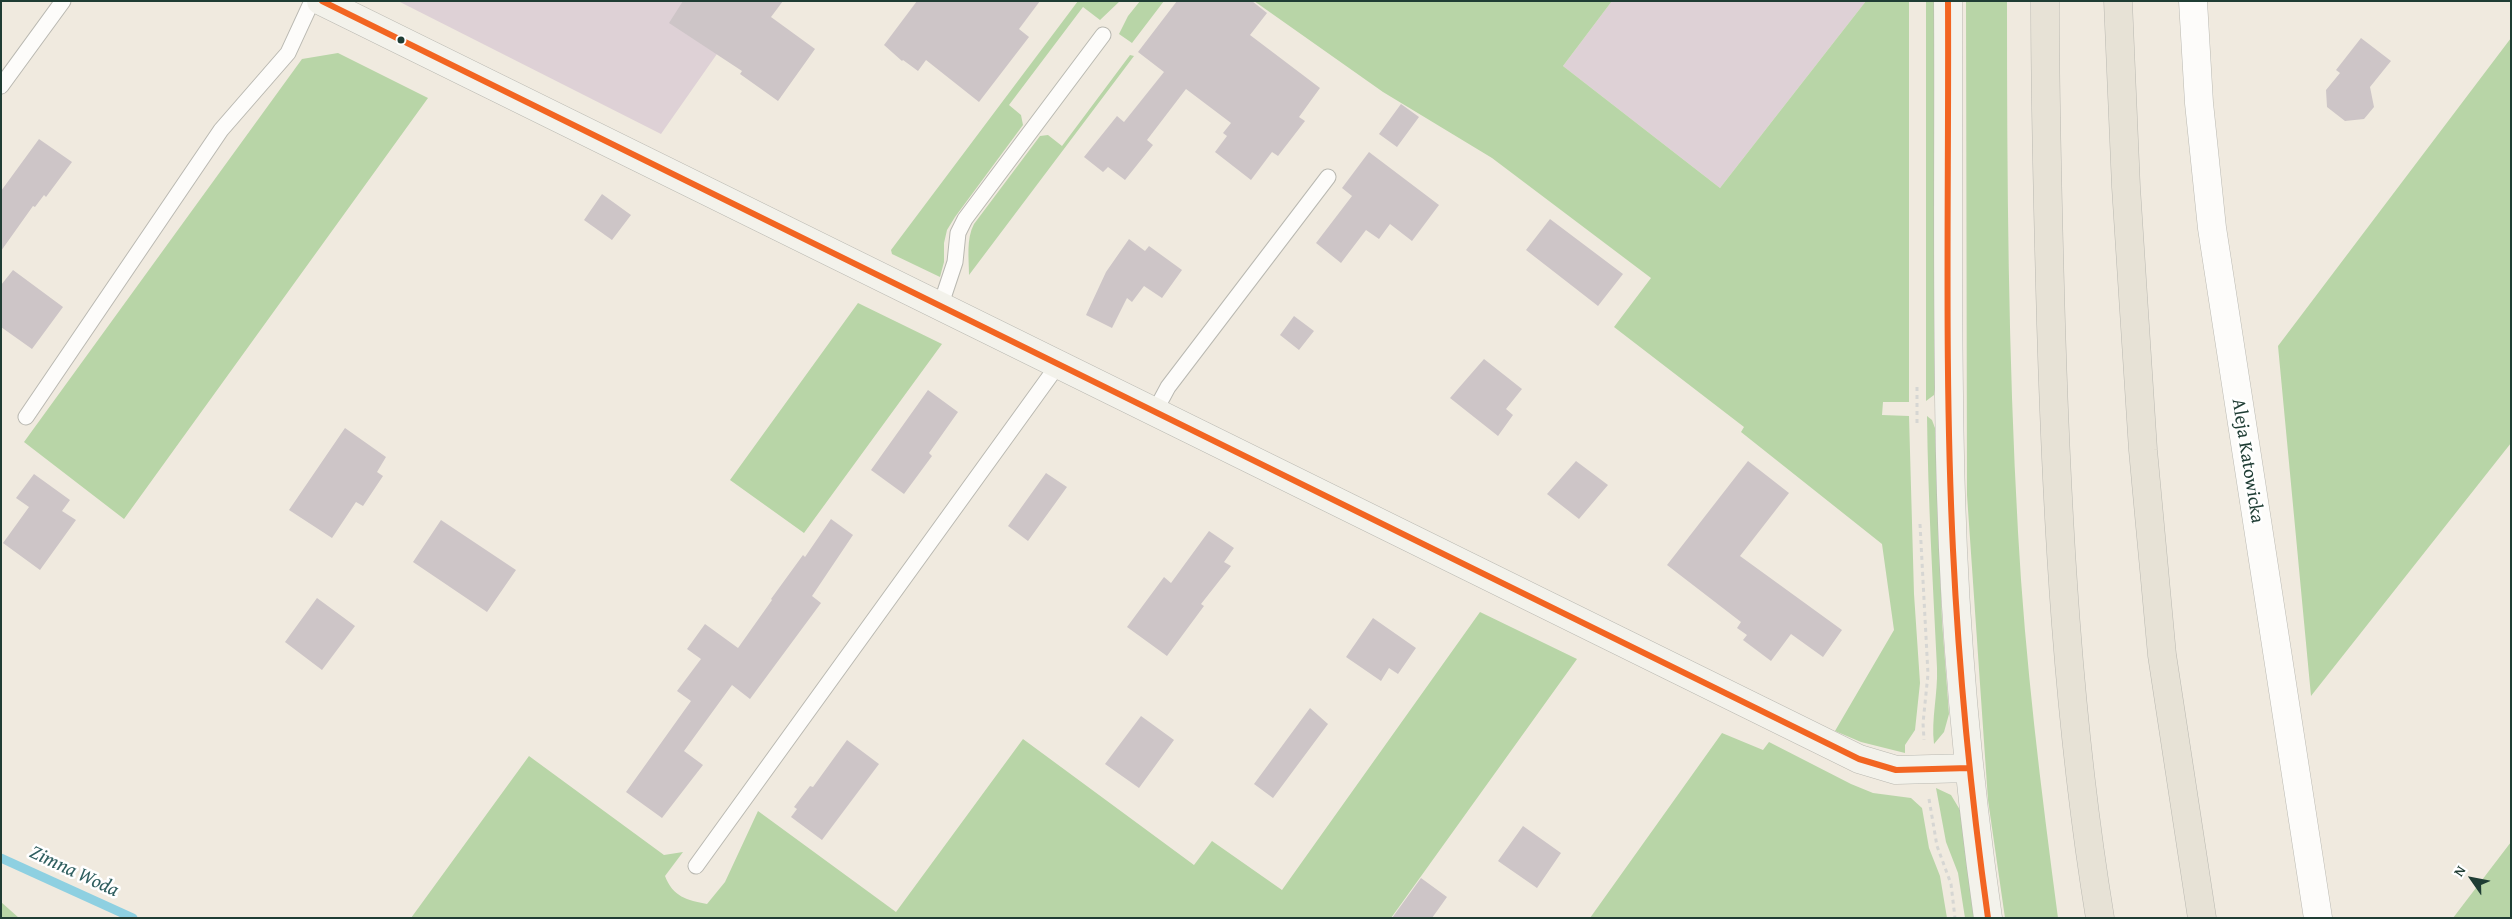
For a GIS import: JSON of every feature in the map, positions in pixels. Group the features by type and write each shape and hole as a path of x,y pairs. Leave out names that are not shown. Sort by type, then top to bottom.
{"highway":[{"path":"2045,1 2047,178 2055,446 2069,665 2091,866 2100,918"},
{"path":"2118,1 2126,187 2146,479 2162,655 2202,918"}],"street":[{"path":"320,1 1858,759 1896,770 1969,768"},
{"path":"1948,1 1951,497 1955,591 1969,768 1988,918"},
{"name":"Aleja Katowicka","path":"2193,1 2199,104 2212,228 2318,918"}],"lane":[{"path":"1,86 63,1"},
{"path":"26,417 221,130 288,53 312,1"},
{"path":"940,307 955,262 958,233 965,219 1103,35"},
{"path":"1154,413 1168,387 1328,177"},
{"path":"696,866 1058,365"}],"path":[{"path":"1928,794 1938,846 1951,884 1955,918"}],"shaded area":[{"path":"398,1 754,1 661,134"},
{"path":"1612,1 1866,1 1720,188 1563,66"}],"green space":[{"path":"1078,1 1120,1 1100,20 1083,7 1009,105 1021,115 1023,125 947,230 944,243 944,262 940,277 892,254 891,250"},
{"path":"1140,1 1164,1 1132,43 1119,34 1128,16"},
{"path":"1254,1 1612,1 1563,66 1720,188 1866,1 1909,1 1909,402 1883,402 1882,415 1909,416 1914,594 1920,683 1915,730 1905,745 1905,753 1861,742 1835,731 1894,630 1882,544 1741,432 1744,427 1614,327 1651,278 1492,158 1383,92"},
{"path":"1926,1 1935,1 1935,389 1934,395 1926,401"},
{"path":"1966,1 2007,1 2010,333 2018,532 2034,725 2058,918 2005,918 1988,800 1967,495"},
{"path":"2511,38 2511,443 2311,696 2278,346"},
{"path":"338,53 428,98 124,519 24,442 302,59"},
{"path":"1130,55 1134,56 969,275 969,242 974,224 1040,136 1048,135 1062,146"},
{"path":"858,303 942,344 804,533 730,480"},
{"path":"1927,416 1932,420 1935,428 1942,621 1949,714 1944,732 1934,744 1933,725 1937,668"},
{"path":"1480,612 1577,659 1391,918 411,918 529,756 664,855 683,852 665,876 672,889 687,899 707,904 725,882 758,811 896,912 1023,739 1194,865 1212,841 1282,890"},
{"path":"1722,733 1763,750 1769,742 1851,784 1873,793 1911,798 1922,808 1929,848 1940,876 1947,918 1590,918"},
{"path":"1936,788 1951,795 1960,810 1974,918 1965,918 1958,873 1946,842"},
{"path":"2511,842 2511,918 2453,918"},
{"path":"1,902 19,918 1,918"}],"building":[{"path":"683,1 783,1 771,17 815,49 778,101 740,74 742,71 669,23"},
{"path":"917,1 1040,1 1019,29 1029,37 979,102 926,60 918,71 902,61 884,45"},
{"path":"1177,1 1252,1 1267,13 1250,35 1320,88 1299,117 1305,121 1278,156 1272,152 1251,180 1215,152 1227,136 1223,133 1231,123 1186,89 1147,140 1153,145 1125,180 1108,167 1103,172 1084,157 1117,116 1124,122 1164,72 1138,52"},
{"path":"2361,38 2391,61 2370,87 2374,107 2364,119 2345,121 2327,107 2326,90 2340,73 2336,70"},
{"path":"1401,104 1419,117 1397,147 1379,134"},
{"path":"39,139 72,162 46,197 44,195 35,207 33,206 1,251 1,191"},
{"path":"1369,152 1439,205 1412,241 1390,224 1379,239 1366,230 1341,263 1316,243 1352,196 1342,188"},
{"path":"602,194 631,215 612,240 584,220"},
{"path":"1550,219 1623,274 1598,306 1526,250"},
{"path":"1129,239 1145,251 1149,246 1182,270 1162,298 1144,286 1132,302 1127,298 1112,328 1086,315 1106,272"},
{"path":"13,270 63,307 32,349 1,327 1,285"},
{"path":"1294,316 1314,331 1299,350 1280,335"},
{"path":"1484,359 1522,389 1506,409 1513,415 1498,436 1450,398"},
{"path":"928,390 958,412 929,453 932,456 904,494 871,470"},
{"path":"345,428 386,457 377,472 383,476 363,506 356,502 332,538 289,510"},
{"path":"1576,461 1608,485 1579,519 1547,494"},
{"path":"1748,461 1789,493 1740,556 1842,630 1823,657 1791,634 1771,661 1743,640 1747,635 1737,628 1741,622 1667,565"},
{"path":"1046,473 1067,487 1028,541 1008,526"},
{"path":"34,474 70,500 62,511 76,520 40,570 3,543 29,507 16,498"},
{"path":"831,519 853,535 812,596 821,603 750,699 732,685 684,751 703,765 662,818 626,792 691,701 677,691 701,659 687,649 705,624 738,648 771,599 803,555 805,557"},
{"path":"441,520 516,570 487,612 413,562"},
{"path":"1209,531 1234,548 1224,562 1231,566 1201,604 1204,606 1167,656 1127,627 1164,577 1171,583"},
{"path":"317,598 355,626 322,670 285,642"},
{"path":"1373,618 1416,648 1398,674 1389,668 1381,681 1346,657"},
{"path":"1310,708 1328,724 1273,798 1254,784"},
{"path":"1141,716 1174,740 1139,788 1105,764"},
{"path":"847,740 879,764 822,840 791,817 797,809 794,807 810,786 813,787"},
{"path":"1523,826 1561,853 1537,888 1498,861"},
{"path":"1421,878 1447,897 1432,918 1392,918"}],"waterway":[{"name":"Zimna Woda","path":"1,858 133,918"}],"transit line":[{"path":"322,1 1859,759 1896,770 1969,768"},
{"path":"1948,1 1950,482 1966,734 1988,918"}]}
